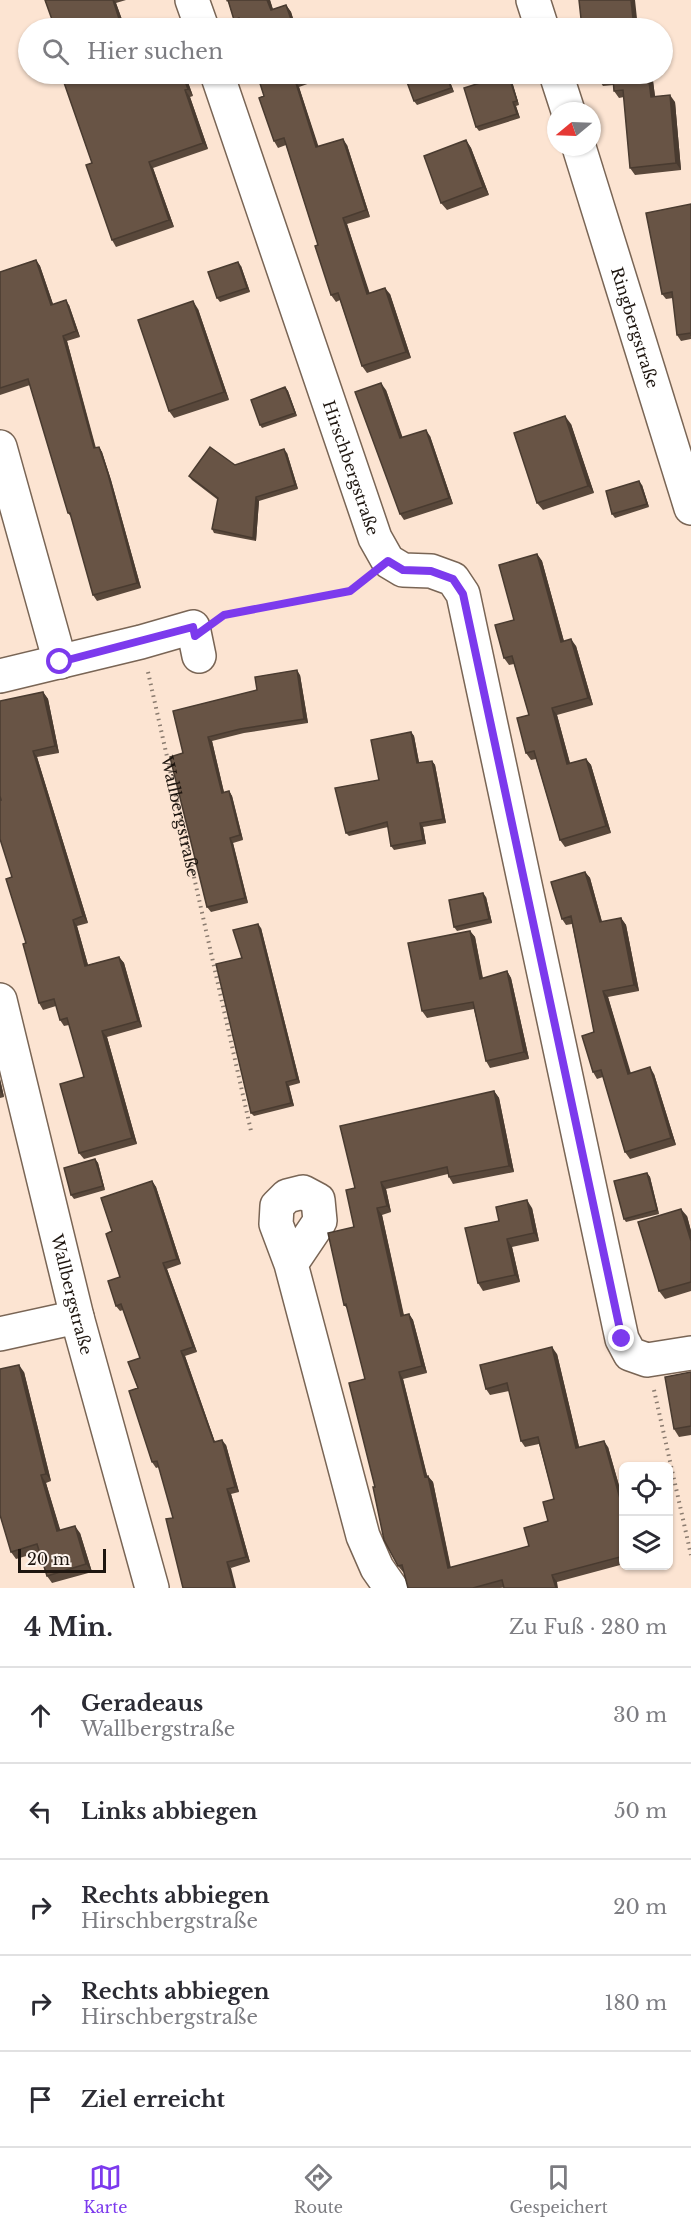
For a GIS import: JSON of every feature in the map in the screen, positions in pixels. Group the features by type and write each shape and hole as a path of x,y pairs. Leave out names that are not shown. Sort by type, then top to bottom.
{"street":[{"path":"192,0 198,18"},
{"path":"533,0 539,18"},
{"name":"Hirschbergstraße","path":"220,84 375,538 388,561"},
{"path":"559,84 565,102"},
{"name":"Ringbergstraße","path":"582,156 691,508"},
{"path":"0,447 60,662"},
{"path":"388,561 403,570 431,571 453,579 463,594 622,1339 630,1354 647,1360 691,1353"},
{"path":"0,676 193,627 197,646"},
{"name":"Wallbergstraße","path":"0,1000 77,1317 152,1588"},
{"path":"291,1264 363,1536 377,1568 391,1588"},
{"path":"0,1334 77,1317"}],"path":[{"path":"197,646 224,615 350,591 388,561"},
{"name":"Wallbergstraße","path":"141,642 251,1131"},
{"path":"647,1360 691,1555"}],"building":[{"path":"45,0 113,0 119,18 51,18"},
{"path":"228,0 267,0 271,10 286,5 291,18 239,18 233,18"},
{"path":"579,0 631,0 633,18 581,18"},
{"path":"64,84 186,84 188,89 185,90 203,143 149,162 169,220 112,240 86,165 92,163"},
{"path":"260,84 296,84 316,147 343,139 366,210 343,218 367,294 385,288 406,352 362,366 338,293 331,295 315,246 318,245 284,138 274,141 259,98 264,96"},
{"path":"408,84 450,84 451,88 414,101"},
{"path":"477,84 511,84 517,101 513,102 517,114 476,127 464,88"},
{"path":"613,84 649,84 651,97 670,95 676,163 630,168 623,90 614,91"},
{"path":"466,140 483,187 441,203 424,156"},
{"path":"691,204 691,333 677,335 672,292 662,294 646,213"},
{"path":"36,260 51,305 66,300 76,331 63,336 94,448 99,447 108,474 137,583 93,595 28,379 0,388 0,272"},
{"path":"238,262 247,288 217,298 208,272"},
{"path":"193,301 224,392 169,411 138,320"},
{"path":"381,383 400,438 426,430 449,498 400,514 355,392"},
{"path":"285,387 295,413 260,425 251,400"},
{"path":"565,416 588,486 537,503 514,433"},
{"path":"210,447 235,465 284,449 295,485 256,497 253,538 212,529 218,498 189,476"},
{"path":"639,481 647,504 612,514 606,491"},
{"path":"537,554 561,642 571,639 588,698 552,708 567,764 586,759 606,826 560,840 534,751 526,753 517,718 529,715 512,656 504,658 495,625 514,620 499,565"},
{"path":"297,670 304,719 240,729 208,737 222,793 229,791 240,835 230,838 245,898 207,907 170,757 183,753 173,711 257,690 255,677"},
{"path":"43,692 55,746 33,751 83,916 73,920 85,966 119,957 138,1021 102,1031 132,1138 79,1153 60,1084 84,1077 67,1018 60,1020 54,999 39,1003 23,944 26,943 6,879 12,877 0,839 0,701"},
{"path":"411,732 417,763 432,761 443,819 420,823 423,840 391,846 387,822 346,833 335,788 379,780 371,740"},
{"path":"585,872 600,922 621,918 634,985 603,991 628,1074 650,1067 671,1138 625,1152 601,1070 593,1072 582,1036 594,1032 571,916 562,919 551,882"},
{"path":"483,893 489,919 454,927 449,900"},
{"path":"258,924 297,1079 286,1082 291,1103 251,1113 216,964 242,958 233,930"},
{"path":"470,931 480,979 507,971 524,1052 486,1061 473,1002 422,1011 408,943"},
{"path":"494,1091 509,1166 449,1177 447,1167 381,1182 387,1206 377,1208 401,1316 409,1314 422,1366 399,1372 425,1477 428,1476 448,1568 529,1546 524,1528 548,1521 543,1502 554,1499 538,1437 521,1441 507,1383 486,1389 480,1365 552,1347 576,1448 604,1441 619,1495 619,1557 552,1575 556,1588 504,1588 502,1580 473,1588 408,1588 402,1565 398,1566 384,1540 373,1487 375,1487 349,1383 365,1379 346,1304 344,1305 328,1233 354,1227 346,1190 355,1188 340,1126"},
{"path":"95,1159 103,1186 71,1195 64,1168"},
{"path":"647,1173 657,1210 624,1219 614,1181"},
{"path":"152,1181 177,1259 163,1263 193,1347 181,1351 214,1442 222,1440 235,1487 227,1489 246,1557 227,1562 234,1588 183,1588 166,1519 173,1518 157,1461 152,1462 129,1391 138,1388 128,1362 140,1358 121,1304 116,1306 108,1281 120,1277 106,1234 112,1231 101,1198"},
{"path":"527,1200 534,1233 507,1239 515,1275 478,1283 465,1228 499,1221 496,1207"},
{"path":"681,1209 691,1241 691,1282 659,1291 638,1222"},
{"path":"19,1365 46,1474 41,1475 57,1531 75,1526 86,1564 47,1576 37,1544 11,1552 0,1515 0,1369"},
{"path":"691,1372 691,1426 674,1429 665,1377"}],"route":[{"path":"60,662 193,627 195,636 224,615 350,591 388,561 403,570 431,571 453,579 463,594 622,1339"}]}
